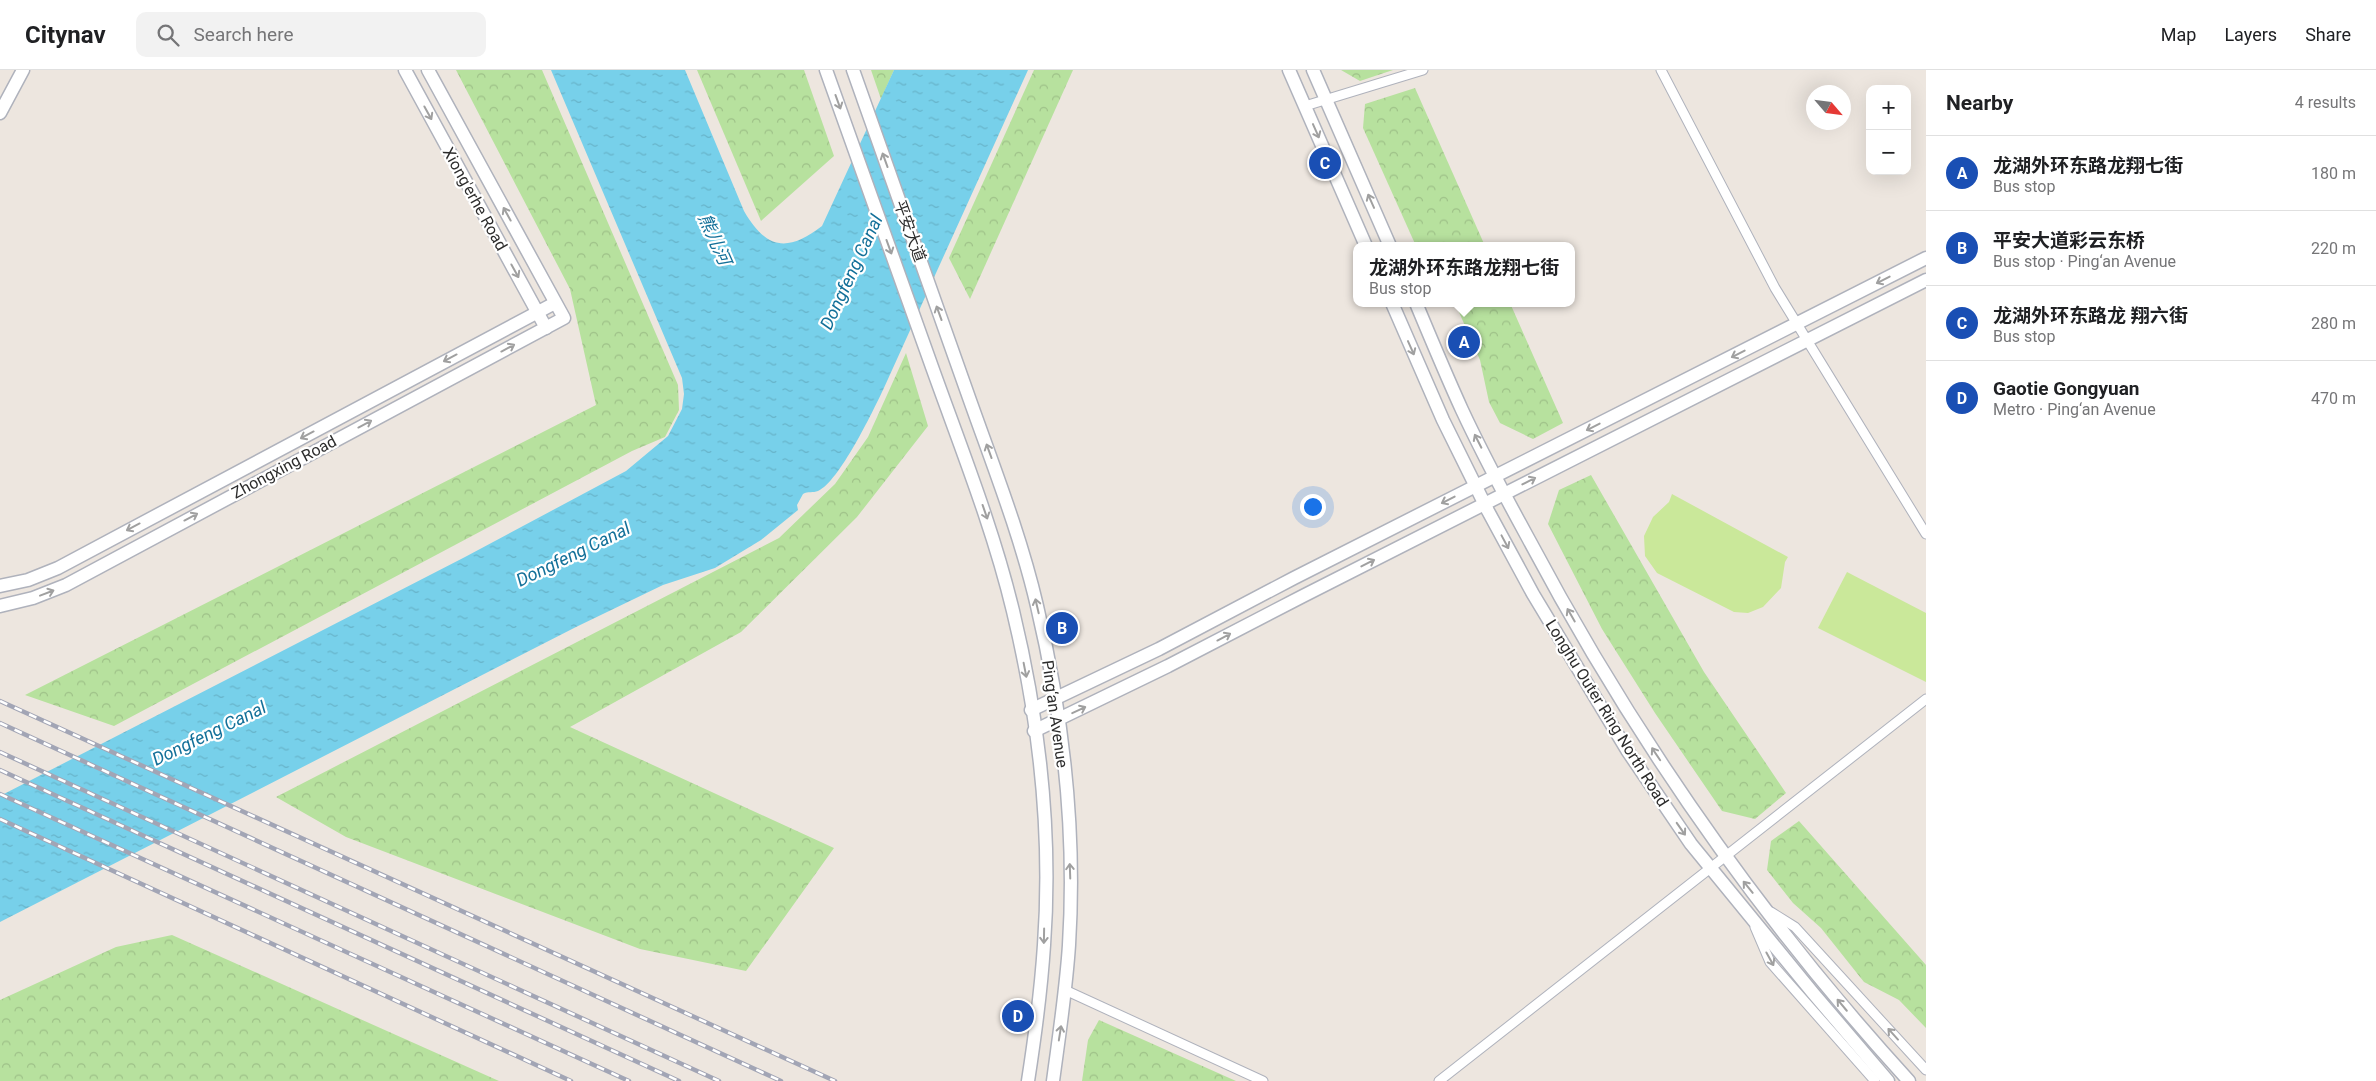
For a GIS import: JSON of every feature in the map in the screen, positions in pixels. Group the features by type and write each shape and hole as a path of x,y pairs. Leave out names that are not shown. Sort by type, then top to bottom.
{"main road":[{"path":"0,113 23,70"},
{"name":"Xiong'erhe Road","path":"405,70 546,328"},
{"name":"Xiong'erhe Road","path":"428,70 564,318"},
{"name":"平安大道","path":"826,70 932,368"},
{"name":"平安大道","path":"853,70 956,359"},
{"path":"1289,70 1364,242"},
{"path":"1313,70 1388,242"},
{"path":"1031,710 1159,649 1495,476 1926,258"},
{"path":"1034,731 1168,666 1926,280"},
{"name":"Zhongxing Road","path":"0,586 28,580 58,568 556,303"},
{"name":"Longhu Outer Ring North Road","path":"1394,307 1443,420 1484,504 1533,594 1626,750 1692,844 1888,1081"},
{"name":"Longhu Outer Ring North Road","path":"1418,307 1463,411 1504,494 1595,657 1645,738 1726,857 1778,925 1831,991 1909,1081"},
{"name":"Zhongxing Road","path":"0,606 33,598 66,585 564,318"},
{"name":"Ping‘an Avenue","path":"956,359 999,478 1025,558 1055,700 1068,828 1069,944 1053,1081"},
{"name":"Ping‘an Avenue","path":"932,368 973,478 998,555 1014,613 1034,731 1044,829 1044,943 1038,1013 1028,1081"}],"street":[{"path":"1305,106 1423,70"},
{"path":"1661,70 1775,288 1926,534"},
{"path":"1439,1081 1926,699"},
{"path":"1765,908 1795,927 1926,1070"},
{"path":"1750,915 1770,962 1874,1081"},
{"path":"1065,990 1264,1081"}],"green space":[{"path":"456,70 542,70 678,385 679,410 665,437 632,451 114,726 25,695 596,405 570,289"},
{"path":"697,70 804,70 834,156 761,221"},
{"path":"871,70 894,70 881,99"},
{"path":"1034,70 1073,70 970,299 949,258"},
{"path":"1341,70 1393,70 1360,81"},
{"path":"1415,88 1483,242 1414,242 1363,128 1365,104"},
{"path":"1457,307 1512,307 1563,423 1533,439 1500,423 1489,402 1480,360"},
{"path":"906,353 928,426 857,517 741,632 570,727 834,848 746,971 640,949 346,837 276,797 779,538 835,484 868,437"},
{"path":"1591,475 1704,672 1786,793 1755,819 1722,811 1655,713 1602,629 1548,524 1559,490"},
{"path":"1672,494 1788,557 1785,562 1781,588 1763,607 1748,613 1734,612 1657,573 1645,556 1644,536 1653,517 1669,502"},
{"path":"1847,572 1926,613 1926,682 1818,628"},
{"path":"1799,821 1926,965 1926,1028 1899,1000 1864,982 1821,928 1793,903 1767,870 1771,841"},
{"path":"172,935 499,1081 0,1081 0,1000 116,947"},
{"path":"1099,1020 1236,1081 1082,1081 1088,1040"}],"water":[{"path":"551,70 685,70 744,211 752,224 769,240 778,243 788,243 810,235 822,226 894,70 1028,70 864,429 836,474 818,491 803,494 797,505 798,510 761,540 715,568 663,585 576,627 0,922 0,796 465,557 626,471 668,436 682,409 684,394 682,378"}],"railway":[{"path":"0,701 835,1081"},
{"path":"0,723 781,1081"},
{"path":"0,752 719,1081"},
{"path":"0,770 679,1081"},
{"path":"0,794 629,1081"},
{"path":"0,819 571,1081"}],"place":[{"name":"龙湖外环东路龙 翔六街","path":"1325,163"},
{"name":"龙湖外环东路龙翔七街","path":"1464,342"},
{"name":"平安大道彩云东桥","path":"1062,628"},
{"name":"Gaotie Gongyuan","path":"1018,1016"}],"water label":[{"name":"熊儿河","path":"715,239"},
{"name":"Dongfeng Canal","path":"851,272"},
{"name":"Dongfeng Canal","path":"573,554"},
{"name":"Dongfeng Canal","path":"209,733"}]}
